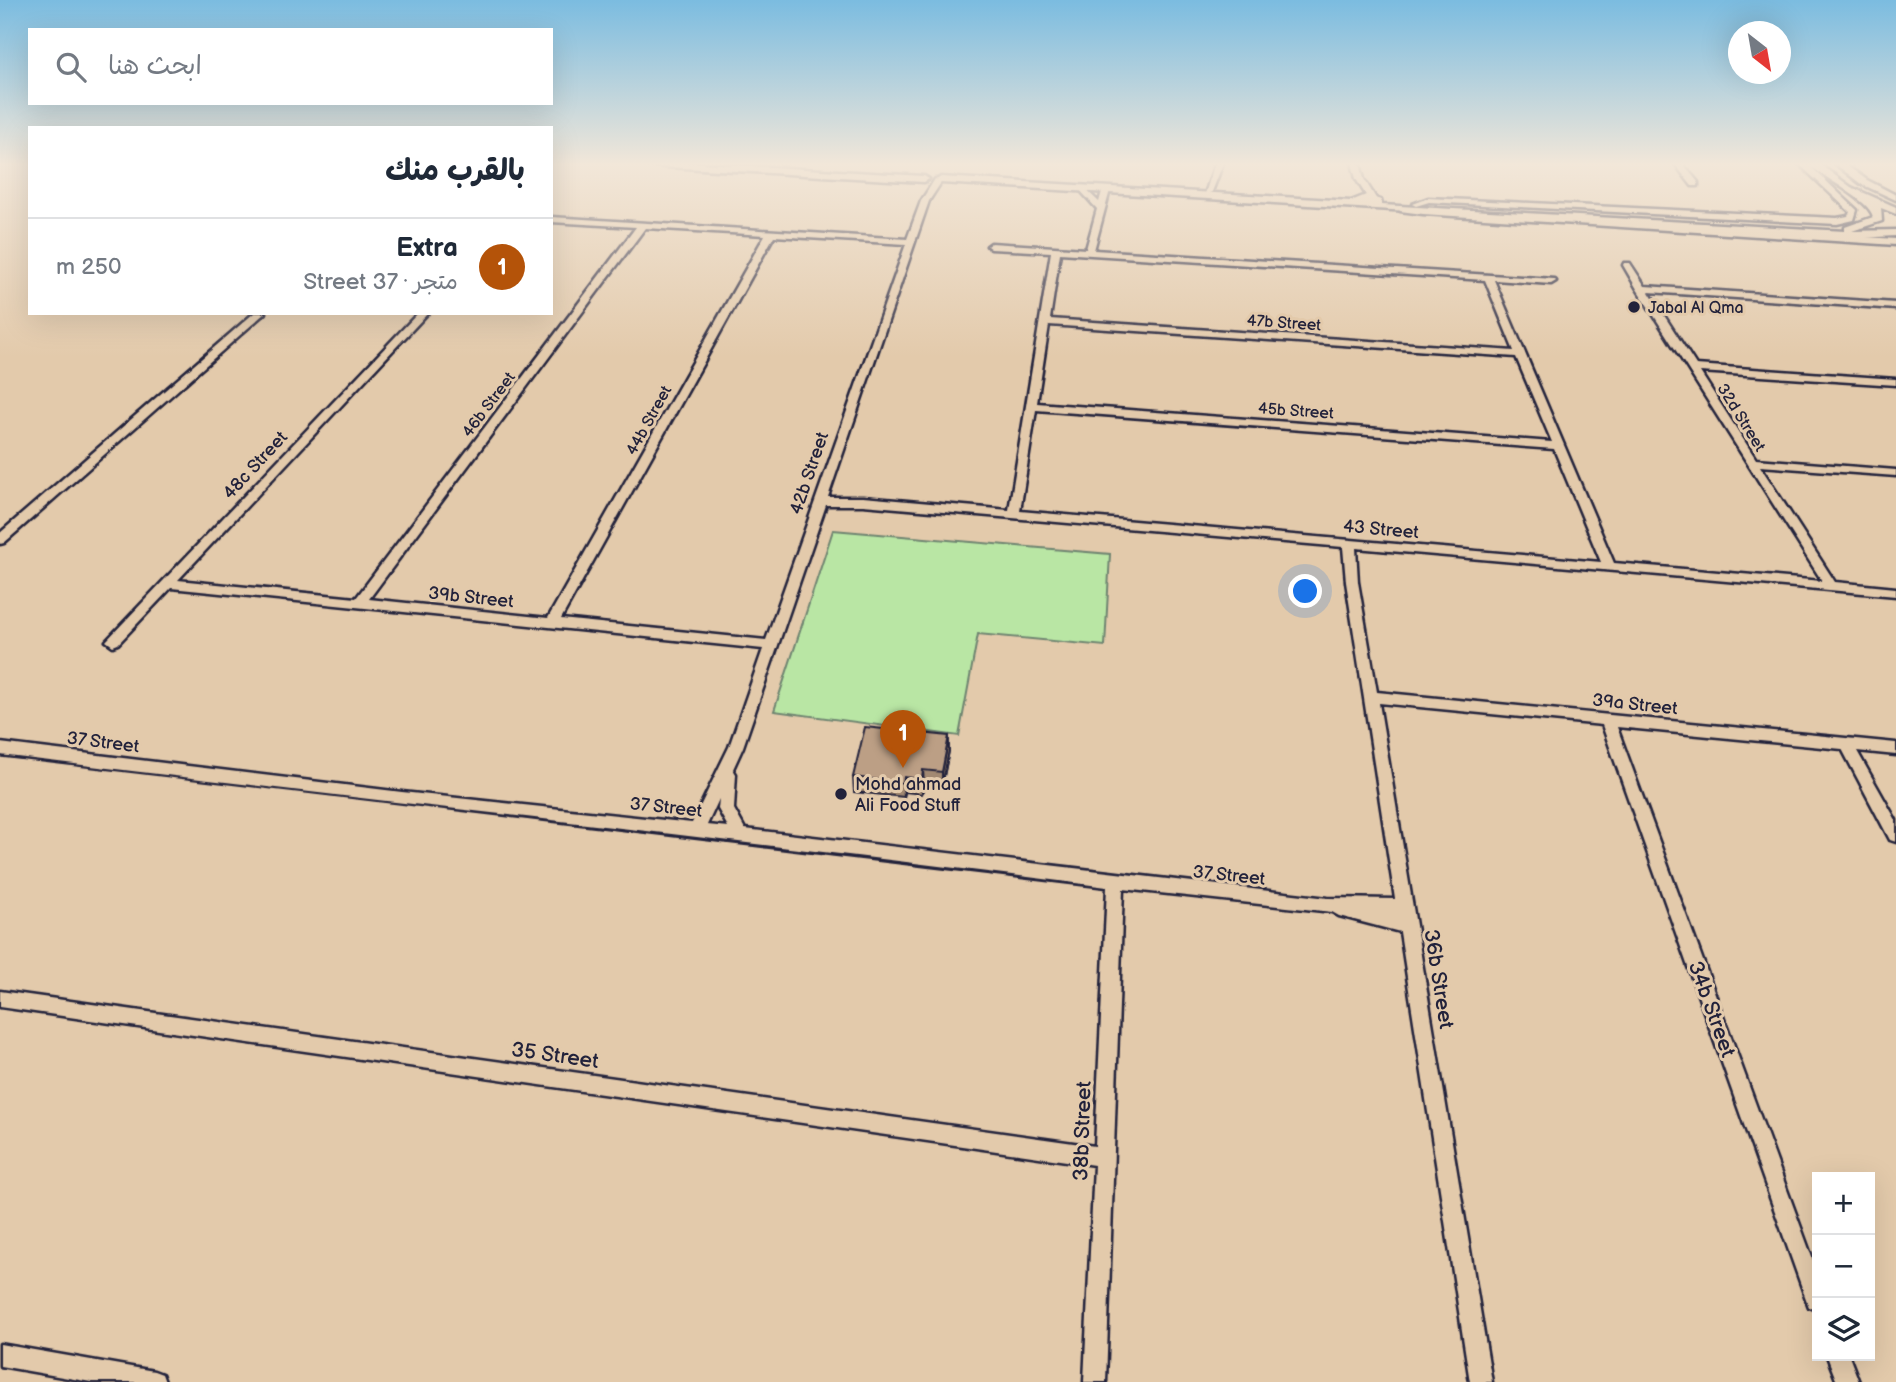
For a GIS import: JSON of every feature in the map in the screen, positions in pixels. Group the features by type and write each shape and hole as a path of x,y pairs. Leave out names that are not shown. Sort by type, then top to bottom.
{"street":[{"name":"46b Street","path":"359,603 640,227"},
{"path":"682,227 910,242"},
{"name":"42b Street","path":"697,830 732,758 915,227"},
{"path":"1089,253 1096,227"},
{"path":"1667,227 1896,242"},
{"path":"1782,227 1892,234"},
{"path":"1825,227 1872,227"},
{"path":"1848,229 1854,227"},
{"name":"44b Street","path":"552,623 771,233"},
{"path":"991,246 1551,281"},
{"path":"1014,514 1056,251"},
{"name":"32d Street","path":"1628,265 1831,586"},
{"path":"1488,277 1609,566"},
{"path":"1642,289 1896,306"},
{"path":"0,540 258,315"},
{"name":"48c Street","path":"113,641 421,315"},
{"name":"47b Street","path":"1045,322 1520,354"},
{"path":"1692,368 1896,382"},
{"name":"45b Street","path":"1031,406 1558,446"},
{"path":"1752,462 1896,473"},
{"name":"43 Street","path":"822,496 1896,592"},
{"name":"36b Street","path":"1345,543 1345,569 1352,582 1481,1382"},
{"name":"39b Street","path":"168,583 769,645"},
{"name":"39a Street","path":"1370,697 1896,749"},
{"name":"34b Street","path":"1607,720 1812,1284"},
{"path":"1846,744 1896,835"},
{"name":"37 Street","path":"3,752 697,830 1328,905 1404,907"},
{"name":"42b Street","path":"732,758 726,809 740,835"},
{"name":"38b Street","path":"1094,1382 1115,881"},
{"name":"37 Street","path":"1328,905 1407,926"},
{"name":"35 Street","path":"0,999 1104,1157"},
{"path":"0,1355 154,1382"},
{"path":"1840,1361 1848,1382"}],"green space":[{"path":"833,530 1110,554 1105,646 978,634 959,736 774,711"}],"building":[{"path":"865,727 949,736 942,772 923,770 922,779 904,777 903,783 853,777"}],"place":[{"name":"Jabal Al Qma","path":"1634,307"},
{"name":"Extra","path":"903,768"},
{"name":"Mohd ahmad Ali Food Stuff","path":"841,794"}]}
